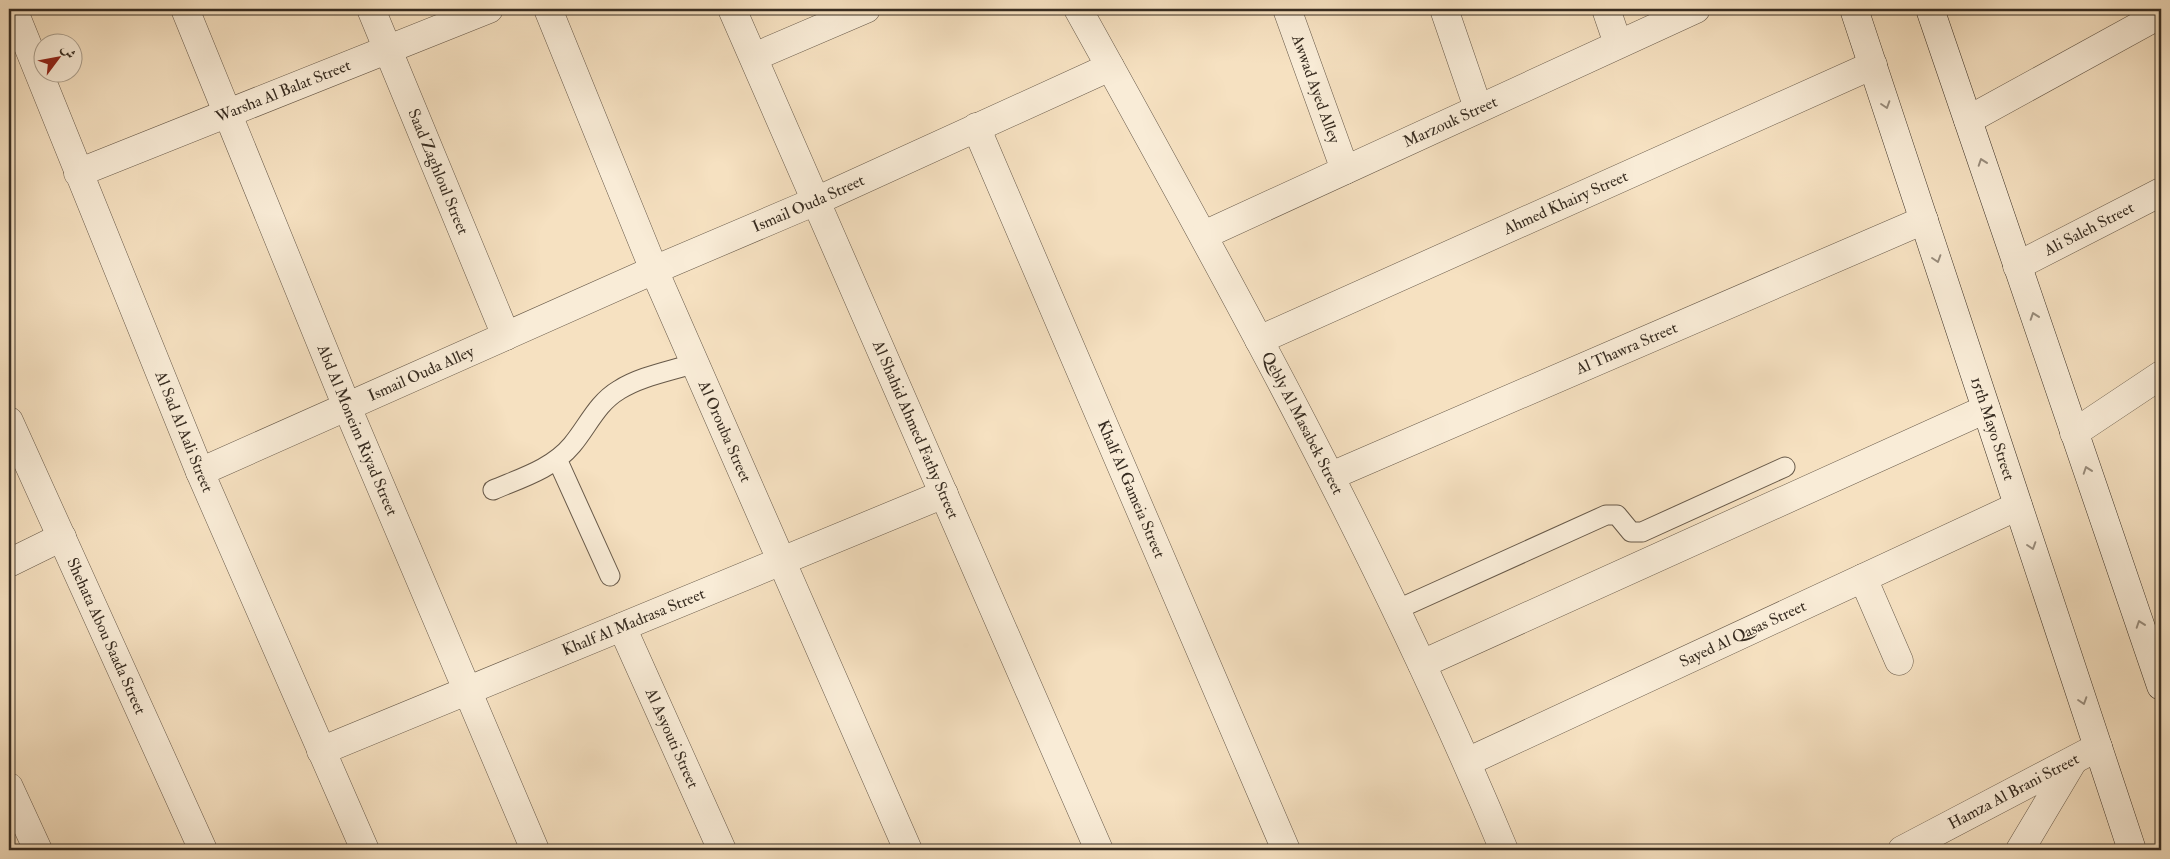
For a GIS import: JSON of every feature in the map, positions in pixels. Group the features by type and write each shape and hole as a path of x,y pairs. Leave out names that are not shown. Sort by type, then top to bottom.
{"street":[{"name":"Al Sad Al Aali Street","path":"13,9 78,174 200,472 365,850"},
{"name":"Abd Al Moneim Riyad Street","path":"185,9 347,406 535,850"},
{"name":"Saad Zaghloul Street","path":"371,9 506,336"},
{"name":"Warsha Al Balat Street","path":"78,174 489,9"},
{"name":"Al Orouba Street","path":"548,9 654,270 908,850"},
{"name":"Al Shahid Ahmed Fathy Street","path":"732,9 1099,850"},
{"path":"754,57 866,9"},
{"name":"Qebly Al Masabek Street","path":"1078,9 1204,235 1331,476 1422,664 1467,762 1504,850"},
{"name":"Awwad Ayed Alley","path":"1287,9 1345,170"},
{"path":"1444,9 1478,108"},
{"path":"1606,9 1618,44"},
{"name":"Marzouk Street","path":"1204,235 1696,9"},
{"name":"15th Mayo Street","path":"1854,9 2132,850"},
{"path":"1930,9 2074,433 2158,666"},
{"path":"1968,120 2161,14"},
{"name":"Ahmed Khairy Street","path":"1259,340 1873,65"},
{"name":"Ismail Ouda Street","path":"506,336 816,201 1110,67"},
{"name":"Khalf Al Gameia Street","path":"976,128 1286,850"},
{"name":"Ali Saleh Street","path":"2018,266 2161,192"},
{"name":"Al Thawra Street","path":"1331,476 1924,220"},
{"name":"Ismail Ouda Alley","path":"200,472 506,336"},
{"path":"2074,433 2161,375"},
{"path":"1422,664 1986,409"},
{"name":"Shehata Abou Saada Street","path":"9,422 203,850"},
{"name":"Khalf Al Madrasa Street","path":"322,751 944,494"},
{"name":"Sayed Al Qasas Street","path":"1467,762 2018,506"},
{"path":"9,563 62,537"},
{"path":"1864,578 1899,662"},
{"name":"Al Asyouti Street","path":"622,627 722,850"},
{"name":"Hamza Al Brani Street","path":"1902,850 2098,747"},
{"path":"2020,850 2073,760"},
{"path":"9,787 38,850"}],"lane":[{"path":"493,490 536,472 557,459 573,444 598,408 619,390 695,363"},
{"path":"557,459 610,576"},
{"path":"1396,610 1606,515 1617,515 1631,532 1642,532 1785,467"}]}
